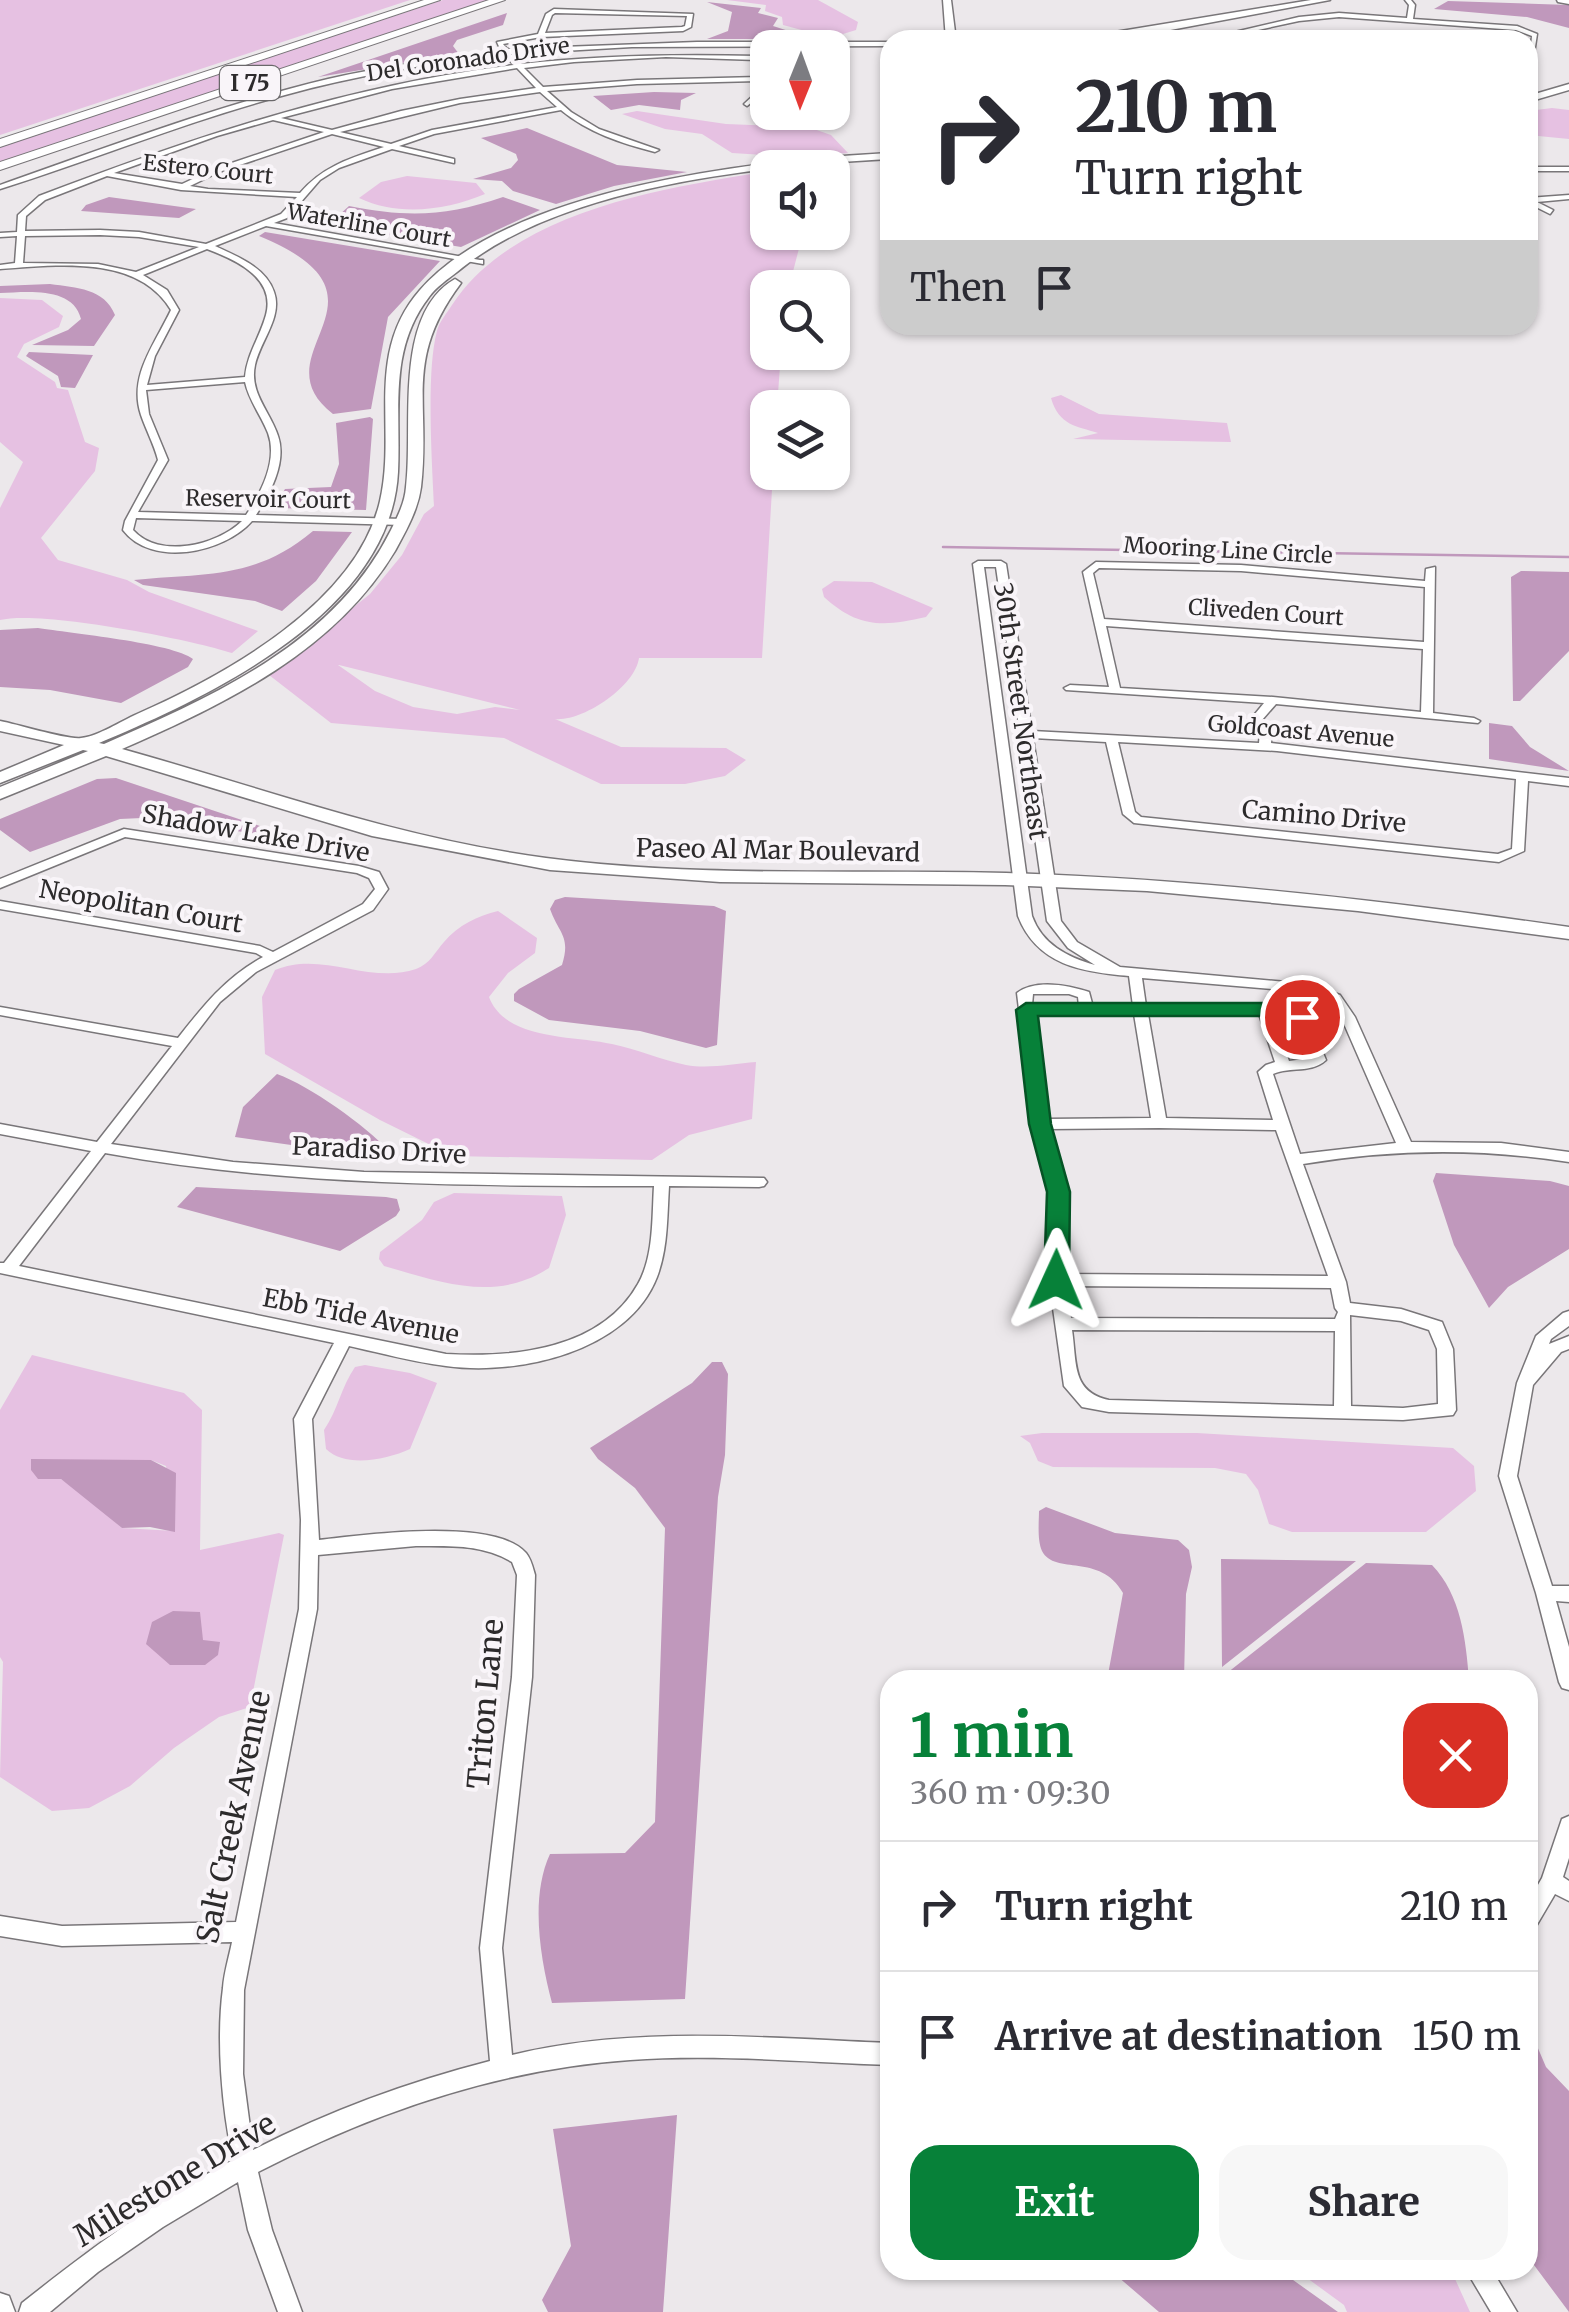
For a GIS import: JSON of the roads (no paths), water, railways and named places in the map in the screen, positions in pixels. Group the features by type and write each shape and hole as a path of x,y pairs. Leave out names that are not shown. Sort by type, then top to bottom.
{"highway":[{"name":"I 75","path":"0,143 435,0"},
{"name":"I 75","path":"0,166 500,0"}],"street":[{"path":"947,0 951,30"},
{"path":"1134,30 1326,0"},
{"path":"1405,0 1412,5 1405,19"},
{"path":"1562,0 1569,1"},
{"path":"615,31 620,11"},
{"path":"541,35 552,12 690,14 688,27 683,29 541,35 501,40 499,46 558,109 618,141 654,150"},
{"path":"1251,30 1316,16 1405,19 1521,30"},
{"path":"1460,30 1461,23"},
{"path":"0,187 232,109 358,75 506,52 646,44 880,44"},
{"name":"Del Coronado Drive","path":"22,233 22,215 32,204 271,118 383,87 518,66 650,58 750,58"},
{"path":"181,188 329,132 440,102 536,87 634,80 750,79"},
{"path":"1538,99 1569,86"},
{"path":"1538,101 1569,96"},
{"path":"232,109 451,161"},
{"path":"136,275 284,216 322,174 388,146 469,123 558,109"},
{"path":"0,794 209,686 270,645 329,598 362,559 382,522 392,486 398,340 420,299 472,261 510,234 561,212 641,188 786,163 880,159"},
{"path":"850,163 880,160"},
{"path":"1538,169 1569,169"},
{"name":"Estero Court","path":"109,174 181,188 303,195"},
{"path":"130,740 220,697 306,641 370,580 390,552 414,490 417,353 423,328 441,298 472,261 595,208 682,186 750,175"},
{"path":"1538,199 1569,197"},
{"path":"1538,205 1550,212"},
{"name":"Waterline Court","path":"268,224 472,261"},
{"path":"19,265 22,233"},
{"path":"0,235 126,234 206,247 249,266 267,283 273,300 268,323 252,354 249,379 255,402 276,443 272,476 248,518 226,538 197,547 147,544 131,537 128,524 163,460 147,419 141,388 151,349 174,310 170,295 161,286 136,275 82,265 0,267"},
{"path":"141,388 249,379"},
{"name":"Reservoir Court","path":"132,515 403,522"},
{"name":"30th Street Northeast","path":"1116,972 1076,949 1060,934 1054,921 1001,564 978,564 1027,923 1037,940 1056,956 1090,969 1116,972 1308,988 1334,998 1348,1017 1405,1146"},
{"name":"Mooring Line Circle","path":"1115,690 1088,572 1096,564 1241,568 1429,584"},
{"path":"1427,715 1430,569"},
{"name":"Cliveden Court","path":"1100,622 1428,646"},
{"path":"1070,688 1273,700 1474,721"},
{"path":"1271,747 1273,700"},
{"name":"Paseo Al Mar Boulevard","path":"0,714 107,742 326,818 456,849 550,864 744,878 1020,873"},
{"path":"0,726 80,742 107,742"},
{"name":"Goldcoast Avenue","path":"1028,734 1271,747 1569,782"},
{"name":"Camino Drive","path":"1111,736 1129,814 1138,820 1498,858 1518,851 1522,775"},
{"name":"Paseo Al Mar Boulevard","path":"107,742 130,740 373,816 463,836 554,850 742,864 1306,884 1569,920"},
{"path":"0,778 80,742"},
{"name":"Shadow Lake Drive","path":"0,884 124,833 359,870 381,882 382,889 368,907 273,958 223,992 4,1269"},
{"name":"Paseo Al Mar Boulevard","path":"1048,874 1283,896 1569,933"},
{"name":"Neopolitan Court","path":"0,905 260,950 273,958"},
{"path":"1136,973 1158,1123"},
{"path":"1064,1324 1343,1317 1402,1315 1436,1326 1445,1349 1447,1410 1434,1414 1342,1412 1088,1402 1072,1386 1056,1280 1058,1192 1040,1124 1026,991 1070,990 1084,995 1087,1011 1285,1010 1302,1017 1319,1060 1265,1072 1338,1282 1343,1317 1342,1412"},
{"path":"1264,1010 1283,1066"},
{"path":"0,1011 181,1043"},
{"path":"1040,1124 1282,1125"},
{"name":"Paradiso Drive","path":"0,1128 234,1167 314,1173 758,1182"},
{"path":"1295,1160 1405,1146 1469,1147 1569,1158"},
{"name":"Ebb Tide Avenue","path":"4,1269 477,1364 513,1362 555,1352 592,1335 621,1315 644,1290 654,1261 662,1180"},
{"path":"1056,1280 1338,1282"},
{"path":"1569,1317 1544,1336 1525,1383 1508,1476 1569,1682"},
{"name":"Salt Creek Avenue","path":"290,2312 260,2230 238,2132 232,2074 233,1990 241,1932 294,1693 308,1609 303,1419 344,1339"},
{"path":"1525,1383 1555,1348 1569,1342"},
{"name":"Triton Lane","path":"309,1549 372,1541 444,1540 507,1550 522,1562 526,1575 522,1677 491,1948 502,2069"},
{"path":"1544,1593 1569,1594"},
{"path":"1538,1910 1560,1887 1569,1825"},
{"path":"2,1931 126,1938 241,1932"},
{"name":"Milestone Drive","path":"31,2312 60,2286 154,2222 274,2149 396,2097 502,2069 594,2052 672,2048 880,2054"},
{"path":"1484,2280 1505,2312"}],"waterway":[{"path":"943,547 1569,557"}]}
